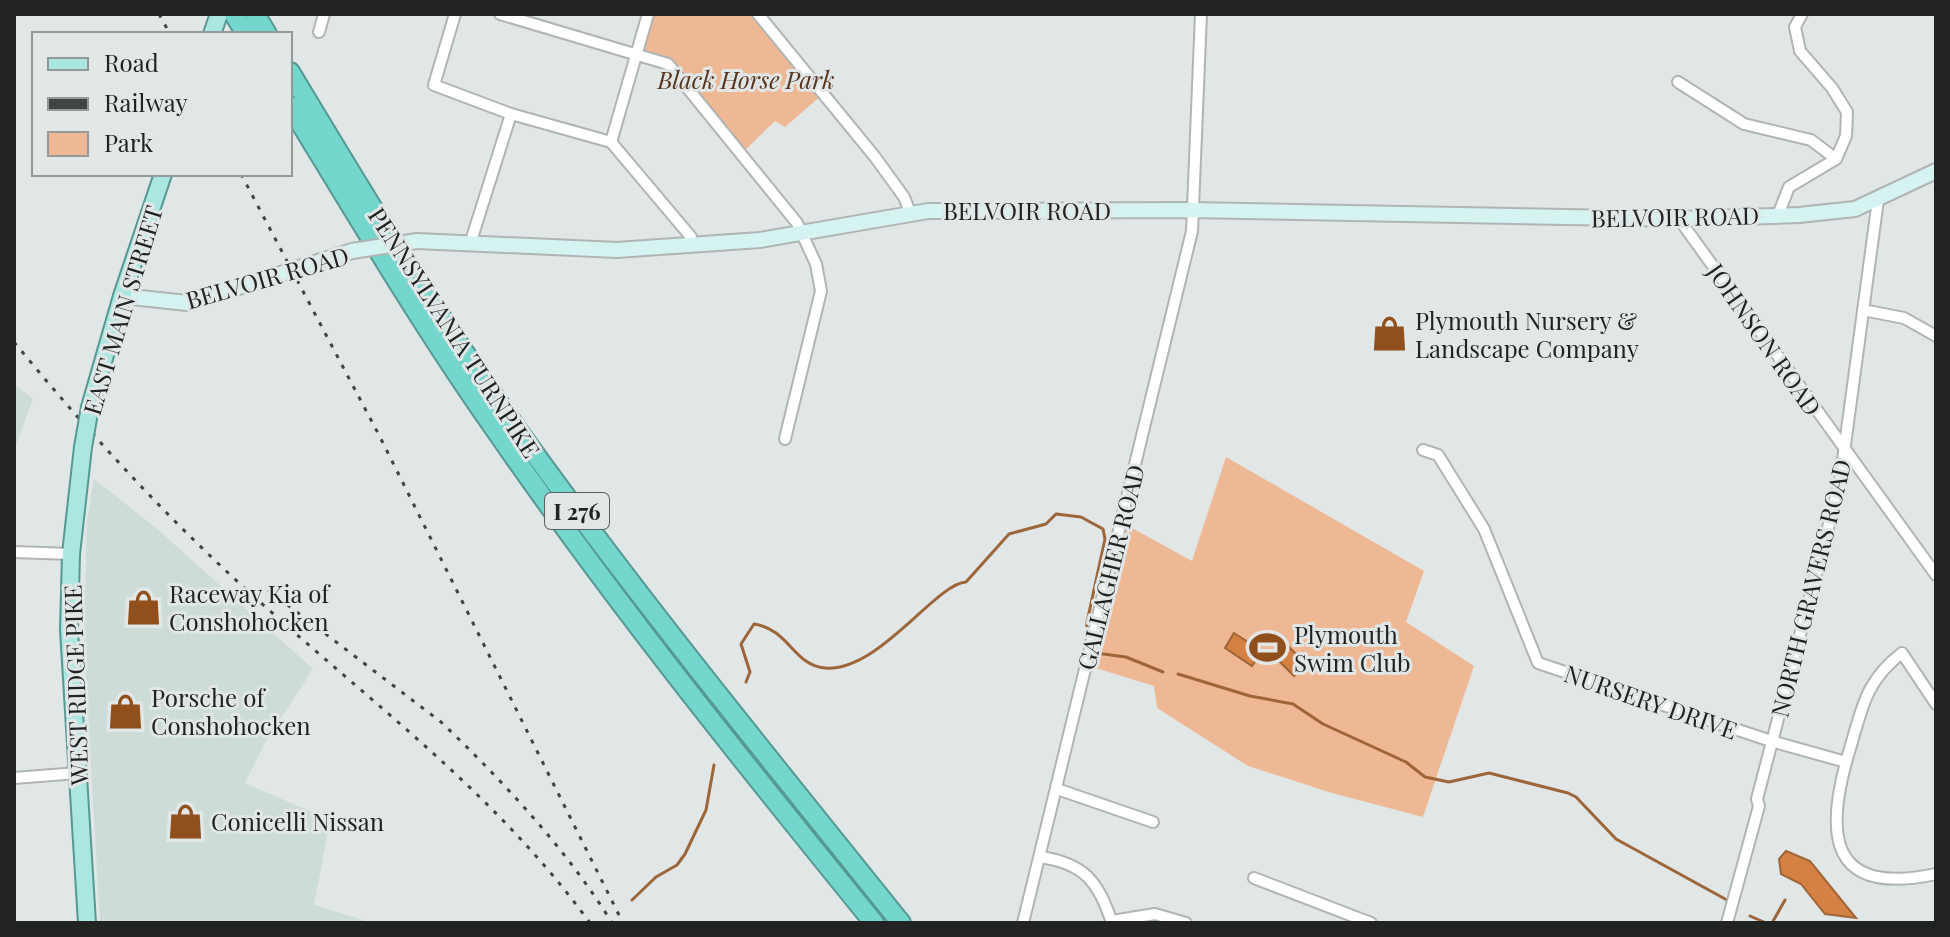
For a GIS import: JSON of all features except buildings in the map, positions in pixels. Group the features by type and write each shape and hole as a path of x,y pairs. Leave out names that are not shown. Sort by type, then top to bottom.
{"highway":[{"path":"234,14 245,32"},
{"path":"255,14 266,32"},
{"name":"PENNSYLVANIA TURNPIKE","path":"292,75 423,289 531,448 641,596 901,923"},
{"name":"PENNSYLVANIA TURNPIKE","path":"292,109 403,292 533,485 738,755 874,923"}],"main road":[{"name":"EAST MAIN STREET","path":"83,447 90,407 122,296 162,176"},
{"name":"WEST RIDGE PIKE","path":"83,447 71,554 69,662 87,923"}],"street":[{"path":"319,32 324,14"},
{"path":"455,14 434,85 511,114 611,142 691,237 692,245"},
{"path":"500,14 668,64 802,233 816,264 820,304 785,439"},
{"path":"611,142 648,14"},
{"path":"758,14 875,157 904,197 910,212"},
{"name":"GALLAGHER ROAD","path":"1023,923 1192,231 1201,14"},
{"path":"1778,215 1789,187 1836,159 1846,136 1847,112 1832,88 1800,51 1795,27 1802,14"},
{"path":"1678,82 1744,124 1811,140 1836,159"},
{"path":"471,241 511,114"},
{"name":"BELVOIR ROAD","path":"122,296 187,303 352,251 417,241 471,241 574,250 692,245 802,233 910,212 1191,210 1679,219 1778,215 1855,209 1936,171"},
{"name":"NORTH GRAVERS ROAD","path":"1727,923 1759,806 1757,799 1771,741 1840,482 1878,200"},
{"name":"JOHNSON ROAD","path":"1679,219 1936,575"},
{"path":"1863,310 1904,318 1936,336"},
{"name":"NURSERY DRIVE","path":"1423,450 1438,455 1484,529 1538,663 1771,741 1846,762"},
{"path":"14,552 71,554"},
{"path":"1936,704 1902,653 1869,685 1846,762 1834,826 1839,849 1850,863 1875,877 1904,881 1936,874"},
{"path":"14,778 78,773"},
{"path":"1057,789 1153,822"},
{"path":"1040,857 1062,860 1081,868 1094,882 1112,922 1155,914 1186,923"},
{"path":"1254,878 1371,923"}],"shaded area":[{"path":"14,384 33,399 14,450"},
{"path":"94,479 156,528 313,669 266,741 245,783 330,820 314,905 373,923 100,923 84,645 87,521"},
{"path":"1234,633 1262,651 1252,666 1225,648"},
{"path":"1283,641 1306,664 1294,676 1271,653"},
{"path":"1786,851 1810,861 1856,918 1825,914 1801,884 1781,874 1779,859"}],"green space":[{"name":"Black Horse Park","path":"648,14 758,14 823,94 785,127 775,121 741,154 668,64 637,55"},
{"name":"Plymouth Swim Club","path":"1226,457 1424,571 1406,622 1474,666 1423,817 1332,793 1248,766 1157,708 1154,686 1086,665 1121,522 1192,561"}],"waterway":[{"path":"746,682 750,672 741,644 754,624 776,633 814,666 845,666 885,643 953,586 966,582 1009,534 1046,524 1056,514 1081,517 1103,529 1105,539 1087,622 1086,648"},
{"path":"1096,653 1126,657 1163,672"},
{"path":"1178,674 1250,696 1293,704 1323,724 1406,762 1425,777 1449,782 1489,773 1568,793 1576,797 1616,839 1727,900"},
{"path":"632,900 656,877 677,865 685,854 706,810 714,765"},
{"path":"1772,923 1785,900"},
{"path":"1750,916 1766,923"}],"railway":[{"path":"159,14 169,32"},
{"path":"242,176 380,437 623,923"},
{"path":"14,342 74,413 168,514 235,579 479,796 555,878 590,923"},
{"path":"268,590 441,722 533,817 575,869 612,923"}],"place":[{"name":"Plymouth Nursery & Landscape Company","path":"1389,334"},
{"name":"Raceway Kia of Conshohocken","path":"143,607"},
{"name":"Plymouth Swim Club","path":"1268,648"},
{"name":"Porsche of Conshohocken","path":"125,711"},
{"name":"Conicelli Nissan","path":"185,821"}]}
